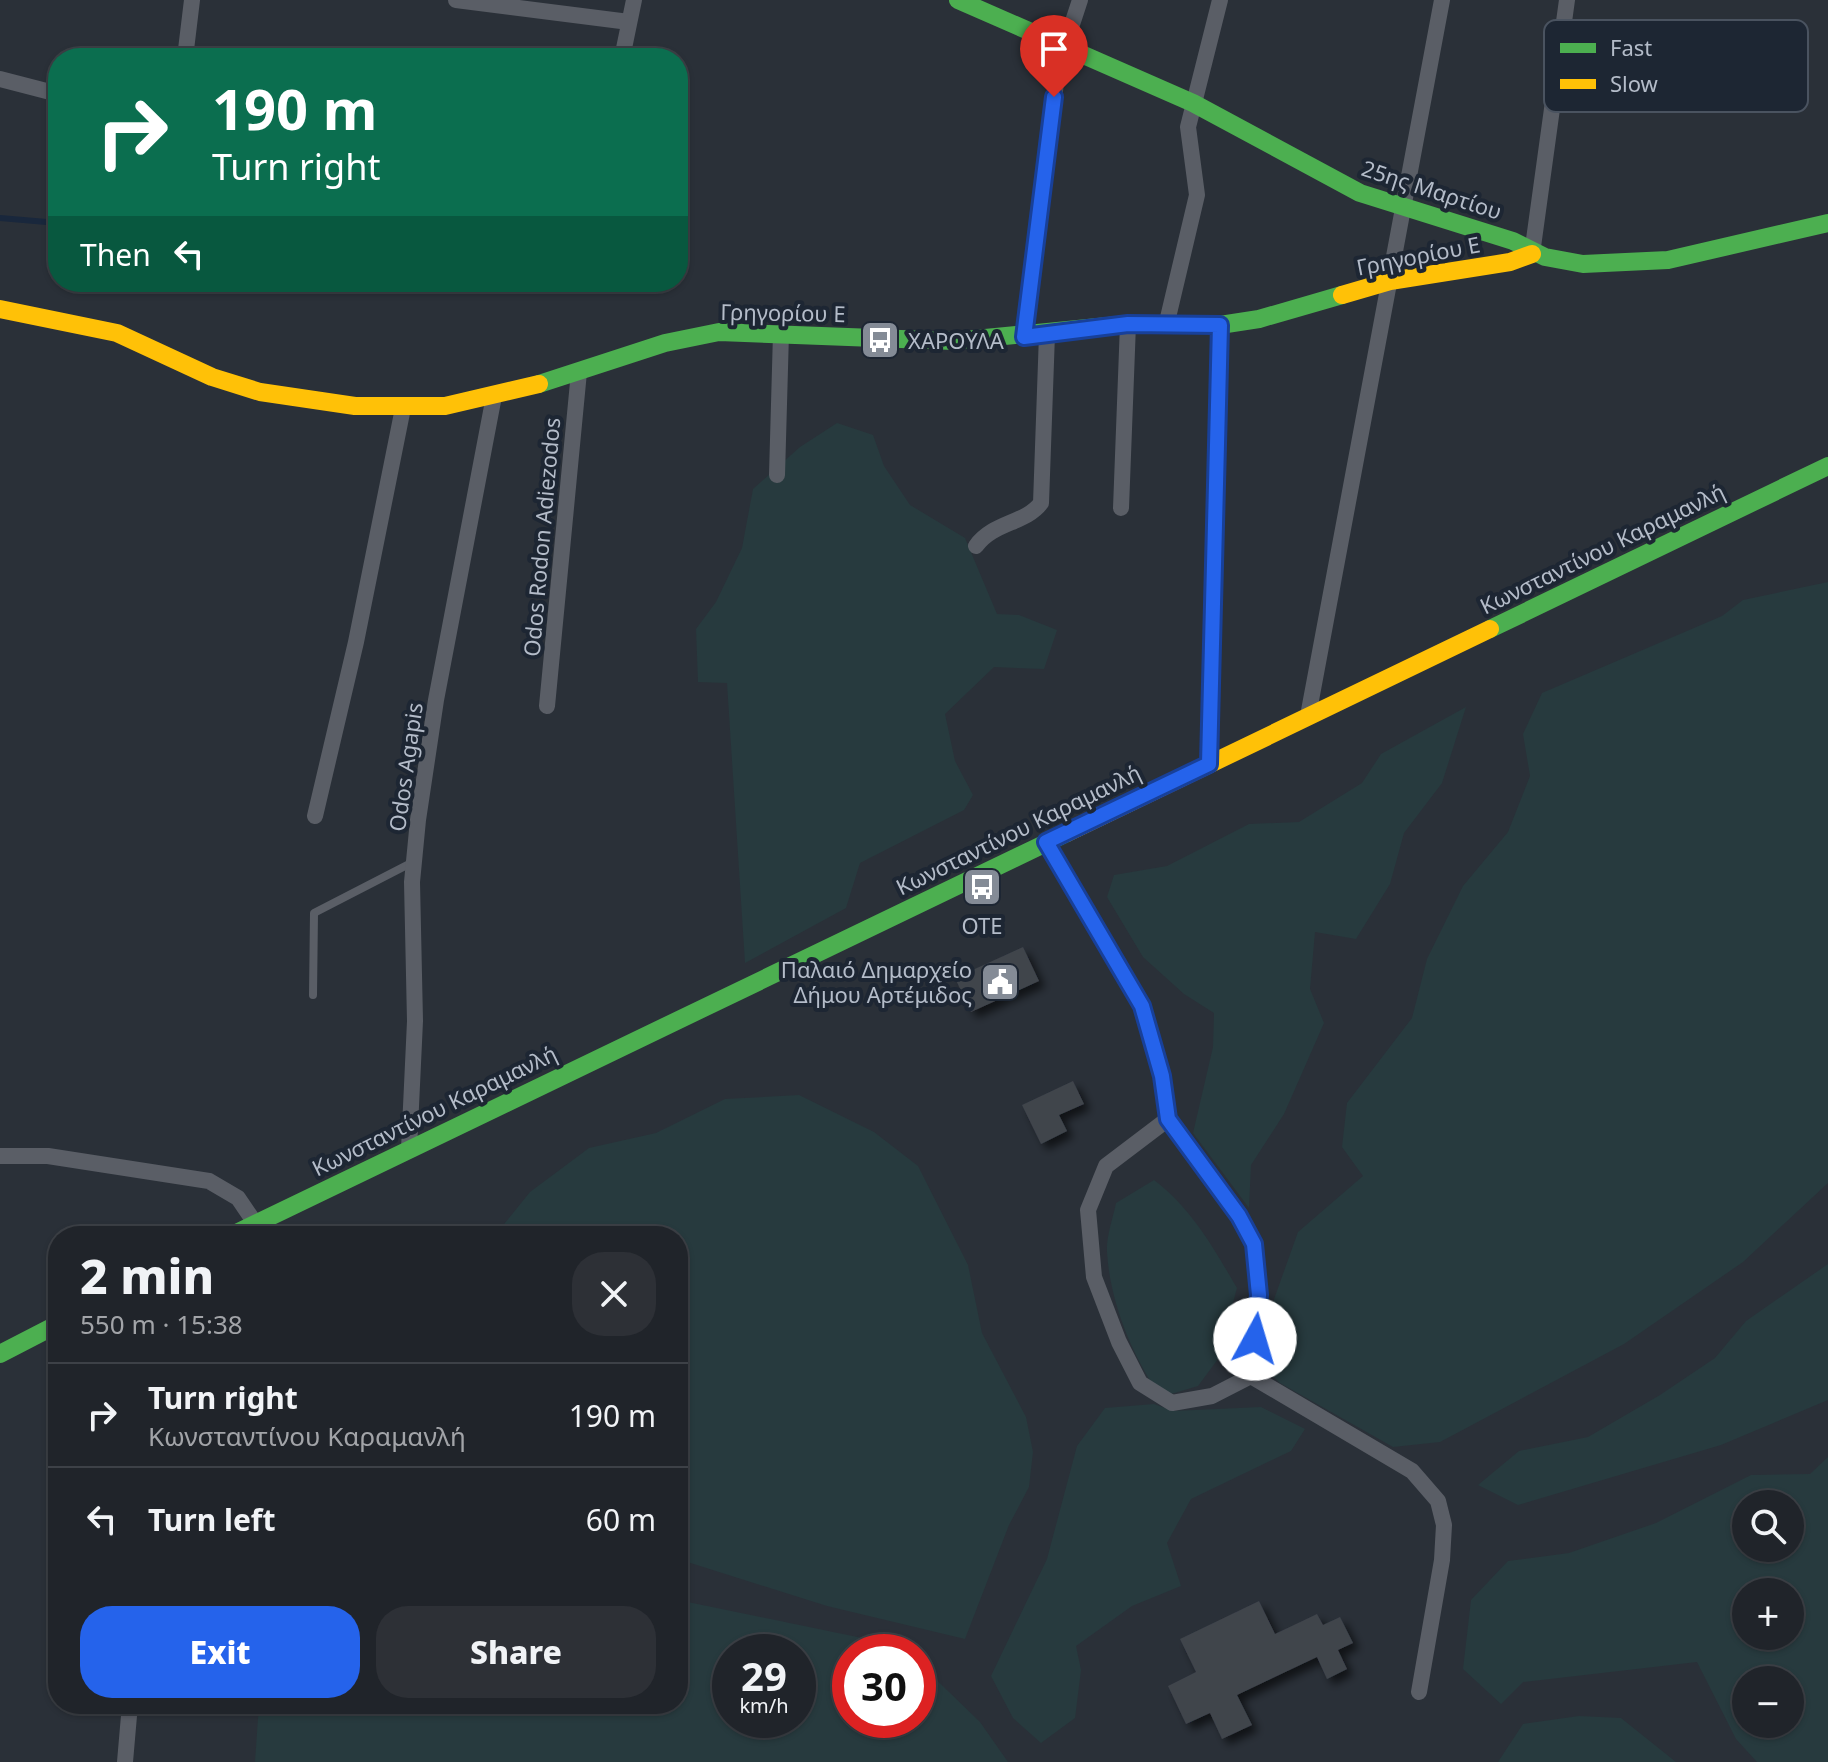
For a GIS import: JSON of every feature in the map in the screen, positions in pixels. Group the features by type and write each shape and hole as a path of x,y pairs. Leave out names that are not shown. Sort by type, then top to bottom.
{"street":[{"path":"186,48 192,0"},
{"path":"456,0 629,22"},
{"path":"624,48 634,0"},
{"name":"25ης Μαρτίου","path":"958,0 1193,103 1309,168 1404,209 1513,241 1532,254 1599,263 1665,261 1828,223"},
{"path":"1024,337 1063,48 1080,0"},
{"path":"1166,326 1197,195 1188,127 1220,0"},
{"path":"1308,716 1442,0"},
{"path":"1564,20 1567,0"},
{"path":"0,79 48,91"},
{"path":"1532,254 1552,112"},
{"name":"Γρηγορίου Ε","path":"0,309 117,333 212,377 260,392 355,406 403,408 445,406 494,396 665,343 719,332 924,341 1024,337 1128,324 1220,325 1259,319 1390,281 1510,262 1532,254"},
{"path":"1121,508 1128,324"},
{"path":"1209,764 1220,325"},
{"path":"777,475 781,333"},
{"path":"976,546 984,535 1034,512 1041,503 1047,334"},
{"name":"Odos Rodon Adiezodos","path":"547,706 579,372"},
{"name":"Odos Agapis","path":"409,1149 415,1021 414,862 436,700 494,396"},
{"path":"315,816 356,642 403,408"},
{"name":"Κωνσταντίνου Καραμανλή","path":"249,1226 1828,466"},
{"path":"1046,842 1142,1006 1162,1076 1168,1119 1239,1216 1254,1244 1259,1295 1251,1376"},
{"path":"1168,1119 1106,1166 1088,1210 1094,1277 1140,1383 1172,1403 1212,1396 1251,1376"},
{"path":"0,1156 48,1156 209,1181 238,1198 255,1223"},
{"path":"0,1354 48,1329"},
{"path":"1251,1376 1412,1471 1438,1501 1444,1525 1442,1560 1419,1692"},
{"path":"125,1762 129,1714"}],"lane":[{"path":"313,995 314,913 414,862"}],"green space":[{"path":"837,423 873,435 884,466 910,505 965,538 997,614 1019,615 1057,630 1044,669 994,667 945,714 955,761 973,795 964,810 860,863 846,908 745,963 727,683 698,682 696,629 716,602 742,548 753,489 800,447"},
{"path":"1828,582 1828,1183 1743,1262 1624,1344 1440,1442 1393,1447 1280,1383 1253,1358 1298,1232 1363,1176 1342,1147 1347,1103 1412,1018 1427,959 1463,886 1508,832 1530,776 1523,734 1542,693 1722,616 1743,600"},
{"path":"1466,707 1442,783 1404,833 1390,884 1356,939 1315,932 1310,989 1324,1023 1284,1114 1251,1165 1249,1208 1193,1133 1213,1047 1214,1013 1184,994 1143,957 1107,897 1114,875 1167,866 1249,824 1299,822 1362,783 1381,754"},
{"path":"799,1095 874,1132 918,1166 968,1265 982,1333 1026,1417 1033,1452 1029,1487 1009,1525 965,1639 827,1606 688,1562 688,1226 502,1226 530,1192 589,1148 656,1133 725,1099"},
{"path":"1154,1180 1191,1216 1237,1288 1218,1359 1198,1386 1161,1397 1124,1328 1113,1290 1107,1252 1116,1203"},
{"path":"1828,1264 1828,1400 1721,1445 1518,1505 1478,1485 1519,1451 1588,1437 1660,1395 1715,1358 1746,1321"},
{"path":"1154,1404 1173,1411 1261,1407 1305,1429 1291,1451 1191,1499 1167,1543 1181,1586 1132,1606 1076,1646 1081,1670 1075,1718 1041,1743 1013,1718 991,1676 1047,1559 1077,1446 1105,1408"},
{"path":"1828,1457 1828,1762 1757,1762 1735,1738 1804,1738 1804,1666 1732,1666 1732,1731 1697,1662 1523,1682 1501,1704 1463,1669 1471,1600 1508,1561 1569,1553 1656,1523 1751,1475 1810,1474"},
{"path":"688,1602 843,1634 832,1634 832,1738 936,1738 936,1679 980,1722 1008,1762 255,1762 258,1714 688,1714"},
{"path":"1579,1716 1621,1718 1676,1762 1498,1762 1523,1724"}],"building":[{"path":"1023,947 1039,981 971,1012 955,978"},
{"path":"1073,1081 1084,1104 1059,1115 1067,1131 1041,1144 1022,1105"},
{"path":"1259,1601 1275,1634 1317,1614 1323,1625 1340,1617 1353,1643 1338,1650 1347,1669 1327,1679 1317,1657 1237,1695 1252,1725 1222,1739 1210,1713 1186,1724 1168,1686 1196,1672 1180,1639"}],"waterway":[{"path":"0,218 48,222"}],"traffic: fast":[{"path":"958,0 1193,103 1360,193 1513,241 1545,257 1583,264 1668,260 1828,223"},
{"path":"539,384 665,343 719,332 954,341 1128,324 1220,325 1259,319 1342,295"},
{"path":"1490,629 1828,466"},
{"path":"251,1226 1067,833"},
{"path":"0,1354 48,1329"}],"traffic: slow":[{"path":"1342,295 1390,281 1510,262 1532,254"},
{"path":"0,309 117,333 212,377 260,392 355,406 445,406 539,384"},
{"path":"1067,833 1490,629"}],"place":[{"name":"ΧΑΡΟΥΛΑ","path":"880,340"},
{"name":"ΟΤΕ","path":"982,887"},
{"name":"Παλαιό Δημαρχείο Δήμου Αρτέμιδος","path":"1000,982"}],"route":[{"path":"1054,97 1024,337 1128,324 1220,325 1209,764 1046,842 1142,1006 1162,1076 1168,1119 1239,1216 1254,1244 1259,1263 1255,1339"}]}
